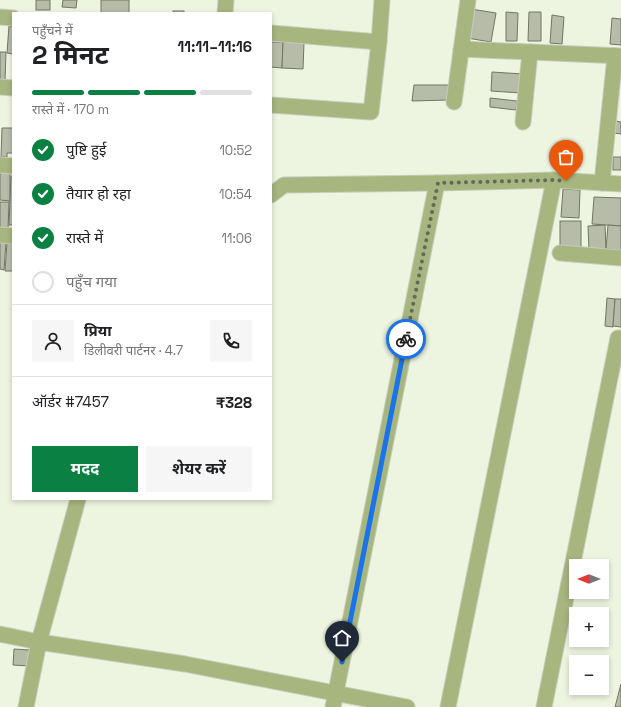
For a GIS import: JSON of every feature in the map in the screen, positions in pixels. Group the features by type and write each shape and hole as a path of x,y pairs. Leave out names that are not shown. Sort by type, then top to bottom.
{"street":[{"path":"225,12 226,0"},
{"path":"272,105 371,112 382,0"},
{"path":"454,102 468,0"},
{"path":"0,17 12,18"},
{"path":"272,33 379,42"},
{"path":"462,49 618,56 602,183"},
{"path":"523,122 530,52"},
{"path":"0,87 12,88"},
{"path":"0,165 12,166"},
{"path":"448,707 554,180"},
{"path":"272,194 284,185 554,180 621,184"},
{"path":"334,700 438,183"},
{"path":"0,235 12,236"},
{"path":"560,253 621,258"},
{"path":"544,707 618,338 621,338"},
{"path":"26,707 39,642 78,500"},
{"path":"0,634 39,642 185,664 334,700 406,707"}],"building":[{"path":"36,0 50,0 50,10 36,10"},
{"path":"63,0 77,0 76,8 62,7"},
{"path":"101,0 129,0 129,12 101,12"},
{"path":"471,9 496,13 491,42 467,38"},
{"path":"173,11 184,11 184,12"},
{"path":"506,12 518,13 517,41 506,41"},
{"path":"529,12 541,12 541,41 528,41"},
{"path":"552,15 564,17 562,44 550,43"},
{"path":"612,18 621,19 621,45 610,44"},
{"path":"9,26 12,27 12,54 7,53"},
{"path":"272,42 283,42 282,68 272,67"},
{"path":"283,42 304,43 303,69 282,68"},
{"path":"0,52 6,52 5,81 0,81"},
{"path":"492,72 523,74 521,93 491,91"},
{"path":"414,85 451,85 448,100 412,101"},
{"path":"490,98 517,101 516,110 490,107"},
{"path":"615,121 621,122 621,134 614,133"},
{"path":"2,128 12,128 12,153 7,153 7,157 1,157"},
{"path":"613,157 621,157 621,170 613,170"},
{"path":"0,172 10,172 10,201 0,200"},
{"path":"11,176 12,176 12,225 9,225"},
{"path":"563,189 580,190 579,218 561,217"},
{"path":"594,197 621,198 621,226 592,224"},
{"path":"0,202 9,202 8,231 0,230"},
{"path":"560,221 581,221 581,248 560,248"},
{"path":"605,225 606,249 589,250 588,226"},
{"path":"608,225 621,226 621,250 606,249"},
{"path":"0,242 6,242 4,270 0,269"},
{"path":"7,243 12,243 12,271 5,271"},
{"path":"607,298 615,299 613,327 605,326"},
{"path":"615,299 621,299 621,327 613,326"},
{"path":"14,649 30,650 29,666 13,665"},
{"path":"621,684 621,707 615,707"}],"way so far":[{"path":"406,339 438,183 566,181"}],"route":[{"path":"342,662 406,339"}]}
